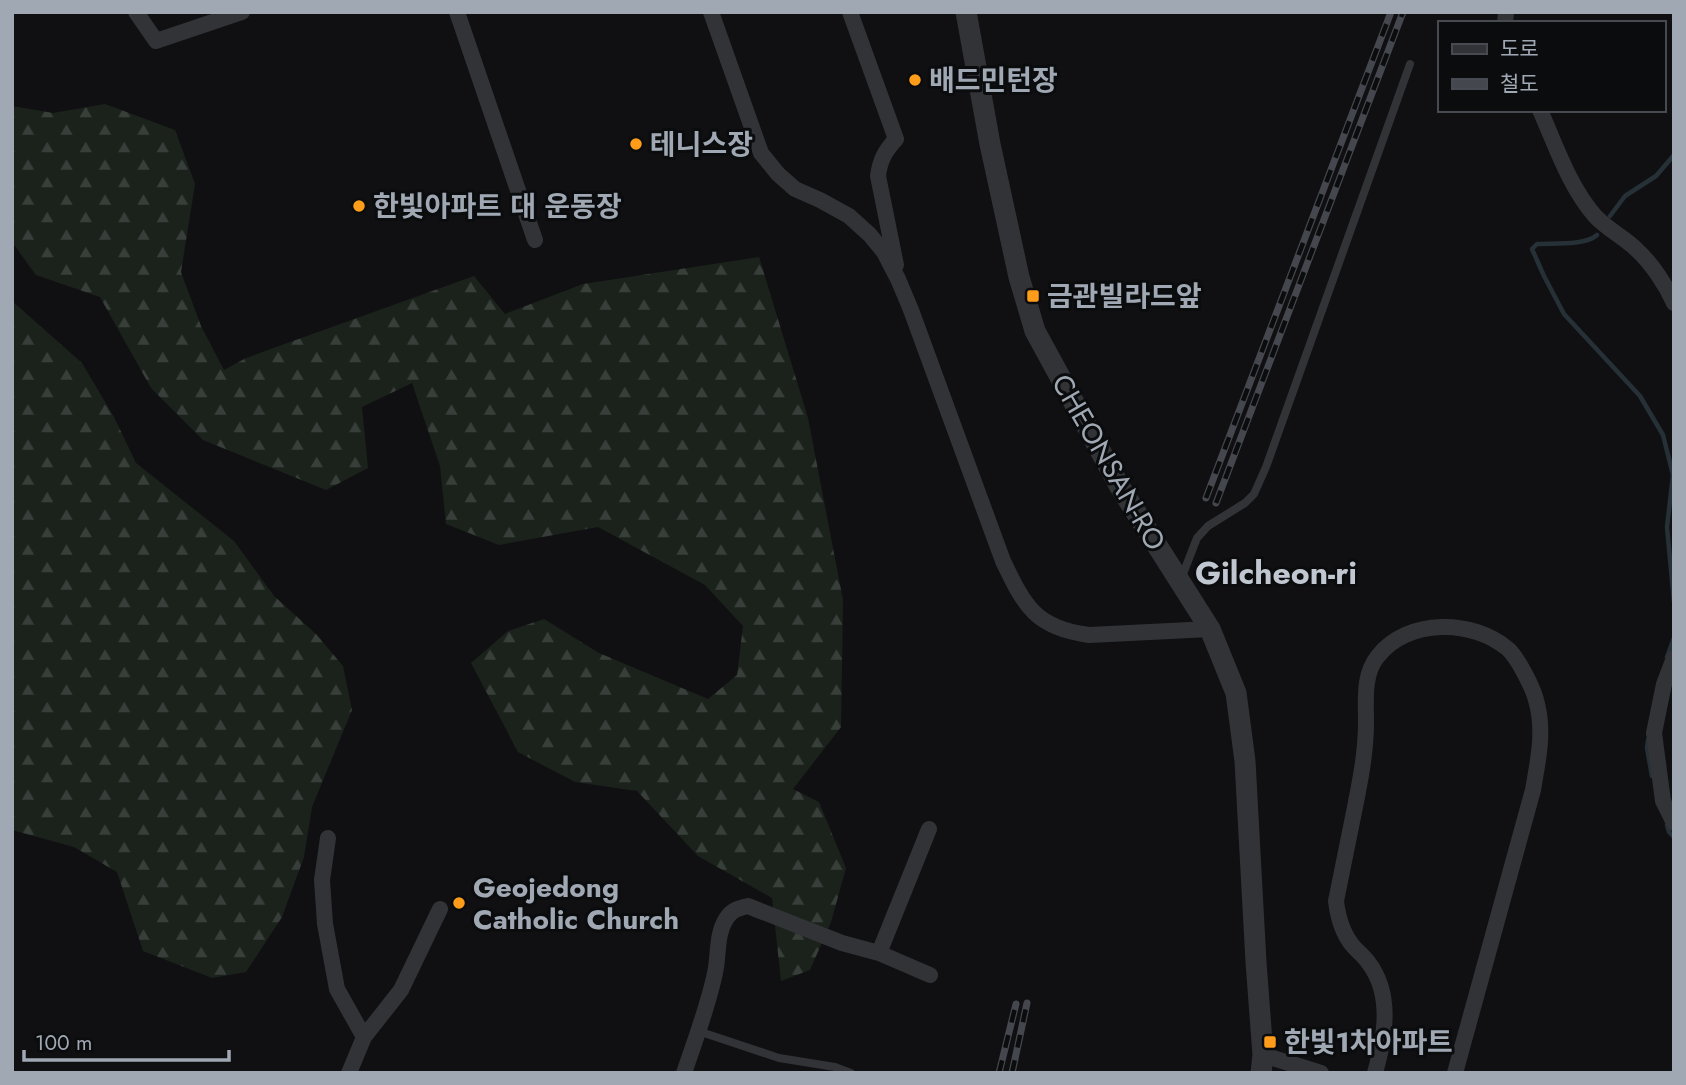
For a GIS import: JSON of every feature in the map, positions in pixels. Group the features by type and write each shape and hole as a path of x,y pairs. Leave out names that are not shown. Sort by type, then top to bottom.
{"street":[{"path":"136,12 156,41 242,12"},
{"path":"457,12 536,240"},
{"path":"711,12 761,153 795,189 849,216 884,252 911,310 1003,561 1016,589 1029,607 1055,628 1071,633 1089,635 1210,629"},
{"path":"850,12 895,139 885,150 878,177 898,279"},
{"name":"CHEONSAN-RO","path":"966,12 990,144 1019,277 1035,331 1120,487 1210,629 1236,693 1245,761 1262,1064"},
{"path":"1541,112 1574,186 1594,215 1636,248 1650,264 1674,303"},
{"path":"1376,1073 1383,1045 1383,997 1378,978 1368,962 1351,944 1338,921 1336,901 1361,778 1366,741 1367,678 1376,657 1390,643 1407,633 1450,627 1483,634 1509,650 1525,674 1536,698 1541,722 1540,751 1532,790 1454,1073"},
{"path":"1674,658 1664,684 1654,733 1662,801 1674,823"},
{"path":"879,953 929,829"},
{"path":"328,838 322,880 325,924 332,963 337,989 364,1037"},
{"path":"684,1073 715,972 720,936 726,918 735,909 748,906 842,943 879,953 930,975"},
{"path":"349,1073 364,1037 401,990 440,909"},
{"path":"1262,1064 1321,1073"}],"lane":[{"path":"1180,582 1197,538 1208,526 1245,503 1254,494 1266,467 1410,64"},
{"path":"698,1031 779,1058 835,1067 851,1073"}],"green space":[{"path":"105,104 175,130 195,184 181,272 201,326 224,370 246,358 474,276 505,314 583,284 759,257 808,418 843,600 841,727 793,789 819,802 846,868 831,922 810,970 781,981 772,898 698,856 637,791 575,782 518,752 471,663 508,631 544,619 599,653 708,699 737,675 743,626 705,585 598,527 499,545 446,524 440,466 412,383 362,407 368,468 326,490 203,440 151,388 100,297 36,275 12,242 12,106 53,113"},
{"path":"12,301 82,363 114,417 136,463 234,541 274,596 316,634 343,666 352,710 312,807 304,857 282,917 246,972 212,978 143,951 117,872 74,847 12,830"}],"waterway":[{"path":"1610,216 1625,196 1656,176 1674,155"},
{"path":"1597,235 1585,241 1537,244 1532,249 1564,314 1640,396 1663,435 1673,475 1667,527 1674,602"},
{"path":"1667,657 1674,638"},
{"path":"1648,740 1652,776"},
{"path":"1667,825 1674,837"}],"railway":[{"path":"1206,498 1391,12"},
{"path":"1216,503 1403,12"},
{"path":"1012,1073 1027,1003"},
{"path":"999,1073 1016,1004"}],"place":[{"name":"배드민턴장","path":"915,80"},
{"name":"테니스장","path":"636,144"},
{"name":"한빛아파트 대 운동장","path":"359,206"},
{"name":"금관빌라드앞","path":"1033,296"},
{"name":"Geojedong Catholic Church","path":"459,903"},
{"name":"한빛1차아파트","path":"1270,1042"}],"district":[{"name":"Gilcheon-ri","path":"1276,573"}]}
